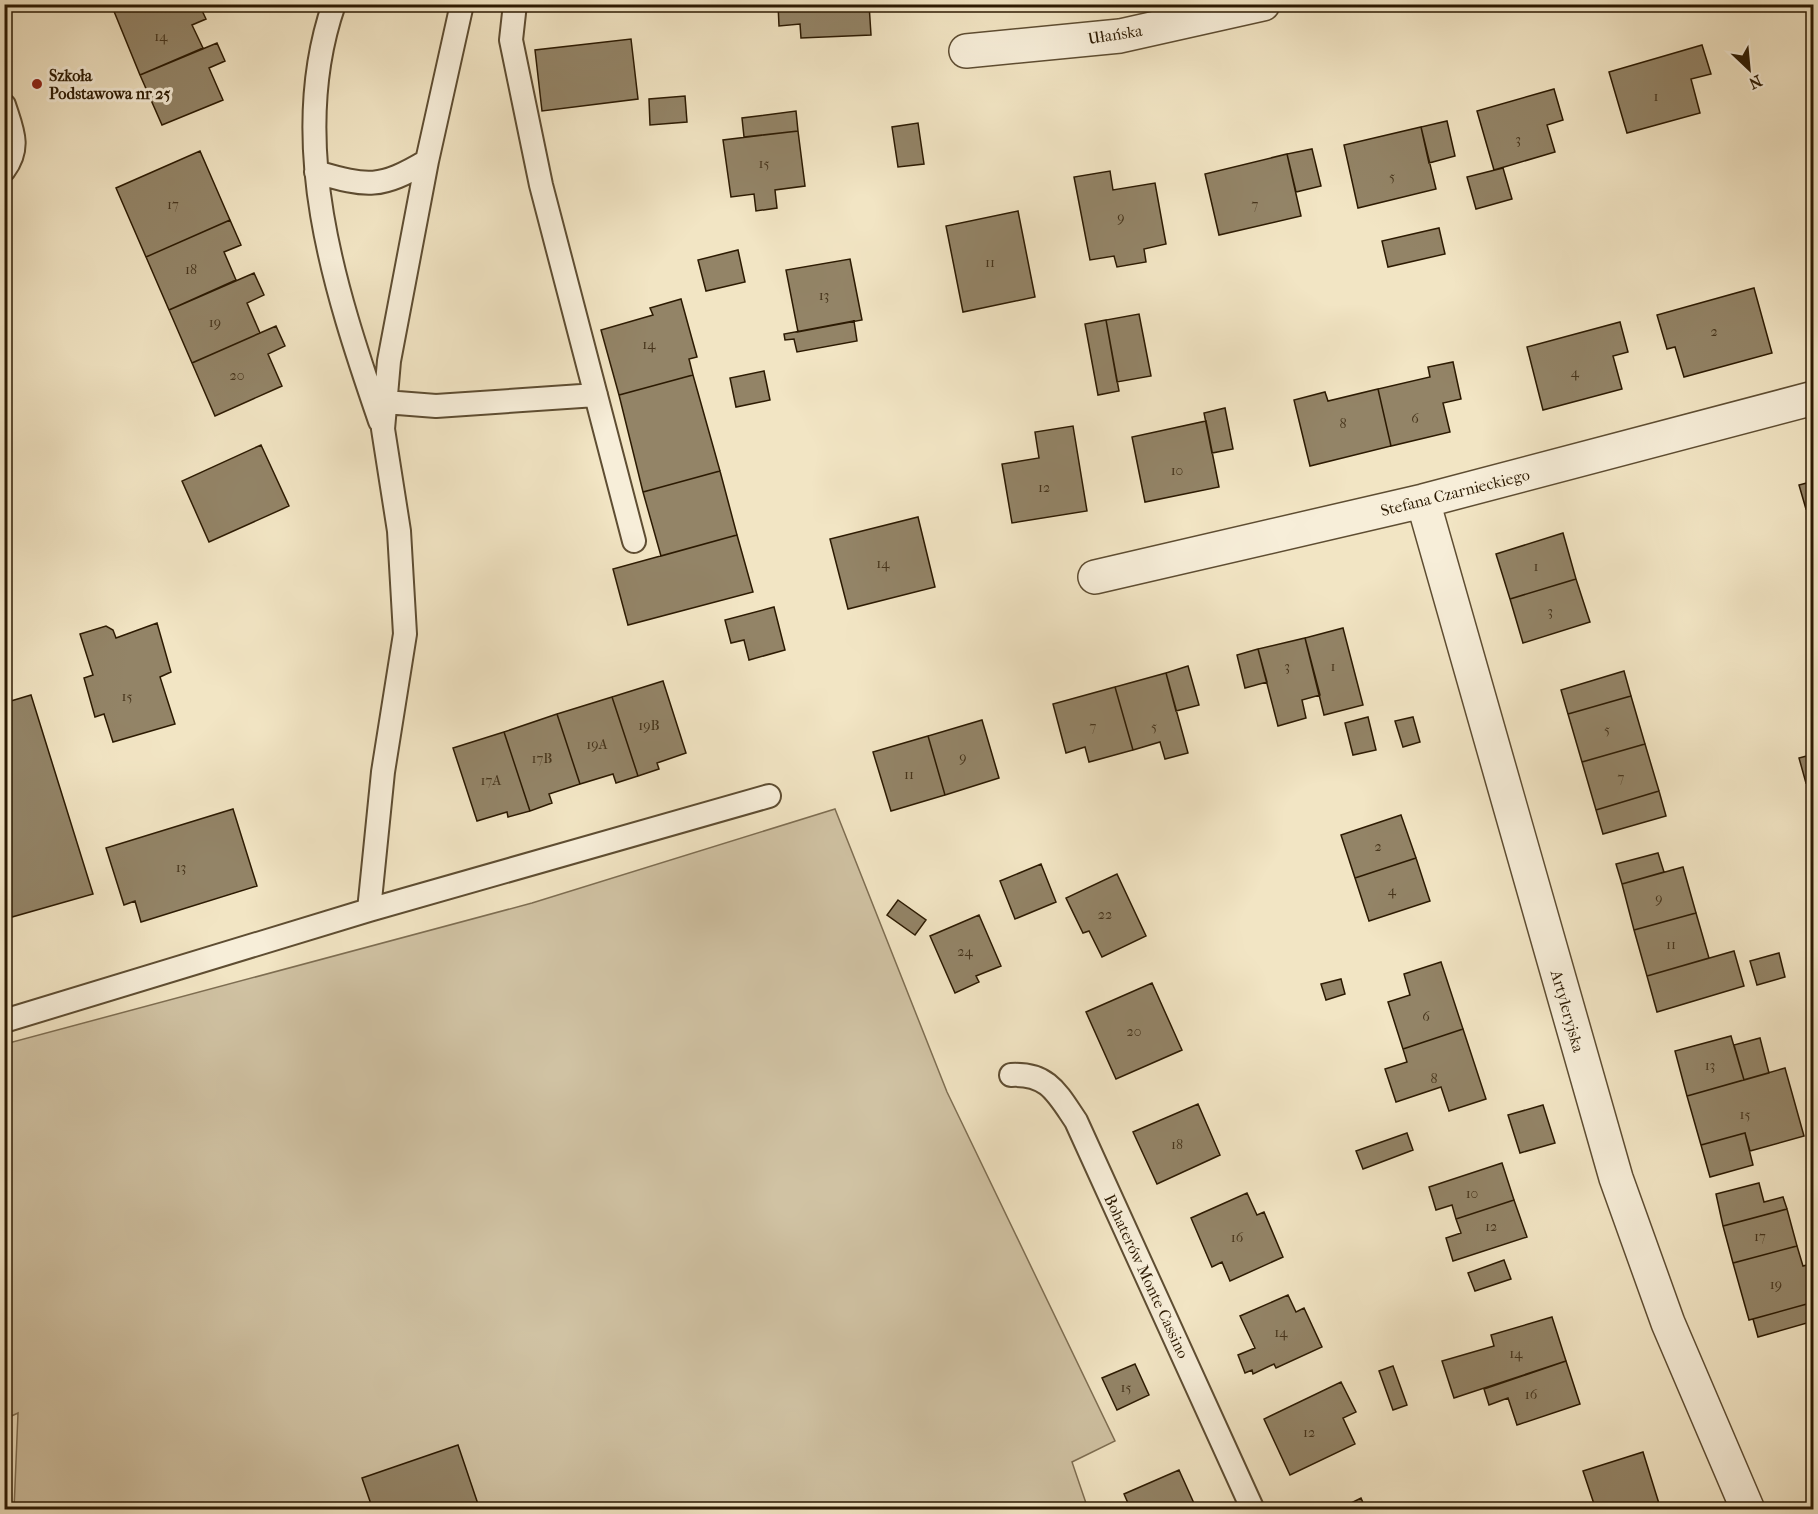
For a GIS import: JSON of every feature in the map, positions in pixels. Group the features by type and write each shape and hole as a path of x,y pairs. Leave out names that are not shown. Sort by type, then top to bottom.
{"street":[{"name":"Ułańska","path":"966,51 1120,36 1263,4"},
{"name":"Stefana Czarnieckiego","path":"1095,577 1423,501 1814,398"},
{"name":"Artyleryjska","path":"1423,501 1616,1178 1668,1323 1748,1509"}],"lane":[{"path":"334,4 324,34 314,122 316,172 334,272 352,338 383,429 399,531 405,634 383,772 369,910"},
{"path":"383,429 389,361 427,161 462,4"},
{"path":"515,4 511,40 534,152 634,541"},
{"path":"4,105 16,141 12,159 4,170"},
{"path":"316,172 351,182 374,183 396,179 427,161"},
{"path":"385,402 436,406 596,395"},
{"path":"4,1021 369,910 770,796"},
{"name":"Bohaterów Monte Cassino","path":"1011,1075 1029,1074 1045,1082 1076,1121 1253,1509"}],"shaded area":[{"path":"835,809 947,1092 1115,1441 1072,1462 1088,1509 14,1510 18,1413 5,1419 5,1044 532,903"}],"building":[{"path":"111,4 199,4 206,19 192,25 203,48 140,75"},
{"path":"778,4 869,4 871,35 801,38 800,24 779,26"},
{"path":"631,39 638,99 542,111 535,50"},
{"path":"217,43 225,61 209,68 223,100 162,125 140,75"},
{"path":"1702,45 1711,74 1691,79 1700,113 1627,133 1609,72"},
{"path":"1554,89 1563,120 1547,125 1555,152 1494,170 1477,111"},
{"path":"685,96 687,122 650,125 649,99"},
{"path":"796,111 798,131 744,137 742,118"},
{"path":"1447,121 1455,156 1429,163 1421,127"},
{"path":"918,123 924,164 898,167 892,127"},
{"path":"1421,127 1436,189 1358,208 1344,145"},
{"path":"798,131 805,186 775,190 777,208 756,211 754,194 731,197 723,140"},
{"path":"1312,149 1321,186 1296,192 1287,154"},
{"path":"200,151 230,220 146,257 116,188"},
{"path":"1287,154 1301,216 1219,235 1205,174"},
{"path":"1503,168 1512,199 1476,209 1467,177"},
{"path":"1110,171 1113,190 1155,183 1166,244 1144,249 1146,262 1117,267 1114,256 1090,260 1074,177"},
{"path":"1018,211 1035,297 963,312 946,226"},
{"path":"230,220 241,245 224,252 236,280 169,310 146,257"},
{"path":"1439,228 1445,254 1388,267 1382,241"},
{"path":"738,250 745,282 706,291 698,260"},
{"path":"850,259 862,320 798,332 786,270"},
{"path":"254,273 264,295 247,303 260,333 192,363 169,310"},
{"path":"1754,288 1772,353 1684,377 1675,347 1667,349 1657,315"},
{"path":"681,299 697,357 689,359 693,375 619,395 601,330 653,315 650,308"},
{"path":"1139,314 1151,376 1117,382 1106,320"},
{"path":"1106,320 1119,391 1098,395 1085,324"},
{"path":"854,321 857,341 797,352 794,339 785,340 784,334"},
{"path":"1620,322 1628,352 1613,356 1622,389 1543,410 1527,347"},
{"path":"276,326 285,346 268,354 282,386 215,416 192,363"},
{"path":"1453,362 1461,399 1443,403 1450,432 1391,446 1378,389 1430,377 1428,367"},
{"path":"764,371 770,400 736,407 730,378"},
{"path":"693,375 720,471 643,492 619,395"},
{"path":"1378,389 1391,446 1310,466 1294,400 1325,392 1328,401"},
{"path":"1225,408 1233,449 1212,453 1204,413"},
{"path":"1206,421 1219,487 1145,502 1132,437"},
{"path":"1073,426 1087,511 1012,523 1002,464 1039,458 1035,432"},
{"path":"261,445 289,506 209,542 182,481"},
{"path":"720,471 737,535 661,556 643,492"},
{"path":"1814,481 1814,507 1806,509 1799,485"},
{"path":"918,517 935,587 848,609 830,539"},
{"path":"1563,533 1576,579 1510,599 1496,554"},
{"path":"737,535 753,592 628,625 613,569"},
{"path":"1576,579 1590,622 1523,643 1510,599"},
{"path":"774,607 785,650 749,660 744,640 731,643 725,620"},
{"path":"157,623 171,672 160,677 175,724 113,742 104,714 95,717 84,678 93,675 80,634 106,626 113,630 116,638"},
{"path":"1343,628 1363,705 1324,715 1305,638"},
{"path":"1305,638 1320,695 1302,700 1306,718 1278,726 1258,649"},
{"path":"1258,649 1267,682 1245,688 1237,655"},
{"path":"1188,666 1199,705 1176,711 1166,673"},
{"path":"1624,671 1631,696 1568,714 1561,690"},
{"path":"1166,673 1188,753 1165,759 1160,742 1133,750 1115,687"},
{"path":"663,681 686,753 657,763 659,769 638,776 612,697"},
{"path":"1115,687 1133,750 1089,762 1085,747 1066,753 1053,704"},
{"path":"31,695 93,894 12,917 4,891 4,703"},
{"path":"1631,696 1645,744 1582,762 1568,714"},
{"path":"612,697 638,776 616,783 613,774 580,784 557,714"},
{"path":"557,714 580,784 549,794 552,803 530,811 504,732"},
{"path":"1368,717 1376,750 1353,755 1345,723"},
{"path":"1413,717 1420,742 1403,747 1395,721"},
{"path":"982,720 999,778 945,795 928,736"},
{"path":"504,732 530,811 508,817 507,812 477,821 453,748"},
{"path":"928,736 945,795 891,811 873,752"},
{"path":"1645,744 1659,791 1596,810 1582,762"},
{"path":"1814,754 1814,781 1806,783 1799,758"},
{"path":"1659,791 1666,816 1603,834 1596,810"},
{"path":"233,809 257,886 141,922 135,901 124,905 106,848"},
{"path":"1401,815 1416,858 1355,878 1341,835"},
{"path":"1658,853 1664,872 1622,884 1616,864"},
{"path":"1416,858 1430,901 1369,921 1355,878"},
{"path":"1041,864 1056,902 1015,919 1000,881"},
{"path":"1683,867 1696,913 1634,930 1622,884"},
{"path":"1117,874 1146,936 1102,957 1089,931 1083,933 1066,898"},
{"path":"898,900 926,920 915,935 887,915"},
{"path":"1696,913 1709,958 1647,976 1634,930"},
{"path":"979,915 1001,966 976,976 979,982 955,993 930,936"},
{"path":"1734,951 1744,986 1657,1012 1647,976"},
{"path":"1779,953 1785,977 1757,985 1750,961"},
{"path":"1441,962 1463,1029 1403,1049 1388,1002 1410,995 1404,974"},
{"path":"1341,979 1345,994 1326,1000 1321,984"},
{"path":"1152,983 1182,1050 1116,1079 1086,1012"},
{"path":"1463,1029 1486,1099 1449,1111 1441,1087 1396,1102 1385,1069 1407,1062 1403,1049"},
{"path":"1731,1036 1744,1080 1687,1096 1675,1051"},
{"path":"1760,1038 1769,1073 1744,1080 1734,1045"},
{"path":"1785,1068 1804,1136 1750,1151 1745,1133 1701,1145 1687,1096"},
{"path":"1198,1104 1220,1155 1157,1184 1133,1132"},
{"path":"1543,1105 1555,1143 1520,1153 1508,1115"},
{"path":"1407,1133 1413,1150 1363,1169 1356,1151"},
{"path":"1745,1133 1753,1165 1710,1177 1701,1145"},
{"path":"1502,1163 1514,1200 1456,1219 1452,1205 1436,1210 1429,1187"},
{"path":"1759,1183 1764,1202 1783,1197 1787,1209 1723,1226 1716,1194"},
{"path":"1247,1193 1257,1215 1264,1212 1283,1257 1230,1281 1222,1262 1212,1267 1191,1218"},
{"path":"1514,1200 1527,1237 1453,1261 1446,1238 1461,1233 1456,1219"},
{"path":"1787,1209 1797,1246 1733,1263 1723,1226"},
{"path":"1797,1246 1803,1266 1814,1263 1814,1302 1749,1320 1733,1263"},
{"path":"1504,1260 1511,1279 1475,1291 1468,1273"},
{"path":"1288,1295 1296,1312 1304,1308 1322,1347 1276,1368 1274,1364 1253,1374 1252,1370 1245,1373 1238,1355 1255,1348 1240,1316"},
{"path":"1814,1302 1814,1321 1758,1337 1753,1319"},
{"path":"1552,1317 1566,1361 1454,1398 1442,1361 1494,1346 1491,1335"},
{"path":"1814,1356 1814,1377 1809,1357"},
{"path":"1566,1361 1580,1404 1517,1425 1508,1398 1489,1405 1484,1389"},
{"path":"1135,1364 1149,1395 1117,1410 1102,1378"},
{"path":"1393,1366 1407,1405 1393,1410 1379,1371"},
{"path":"1341,1382 1356,1412 1343,1418 1355,1444 1290,1475 1264,1419"},
{"path":"1810,1407 1814,1407 1814,1426"},
{"path":"458,1445 480,1510 373,1510 362,1478"},
{"path":"1643,1452 1661,1510 1596,1510 1583,1471"},
{"path":"1179,1470 1197,1510 1131,1510 1124,1494"},
{"path":"1361,1498 1366,1510 1337,1510"}],"place":[{"name":"Szkoła Podstawowa nr 25","path":"37,84"}]}
